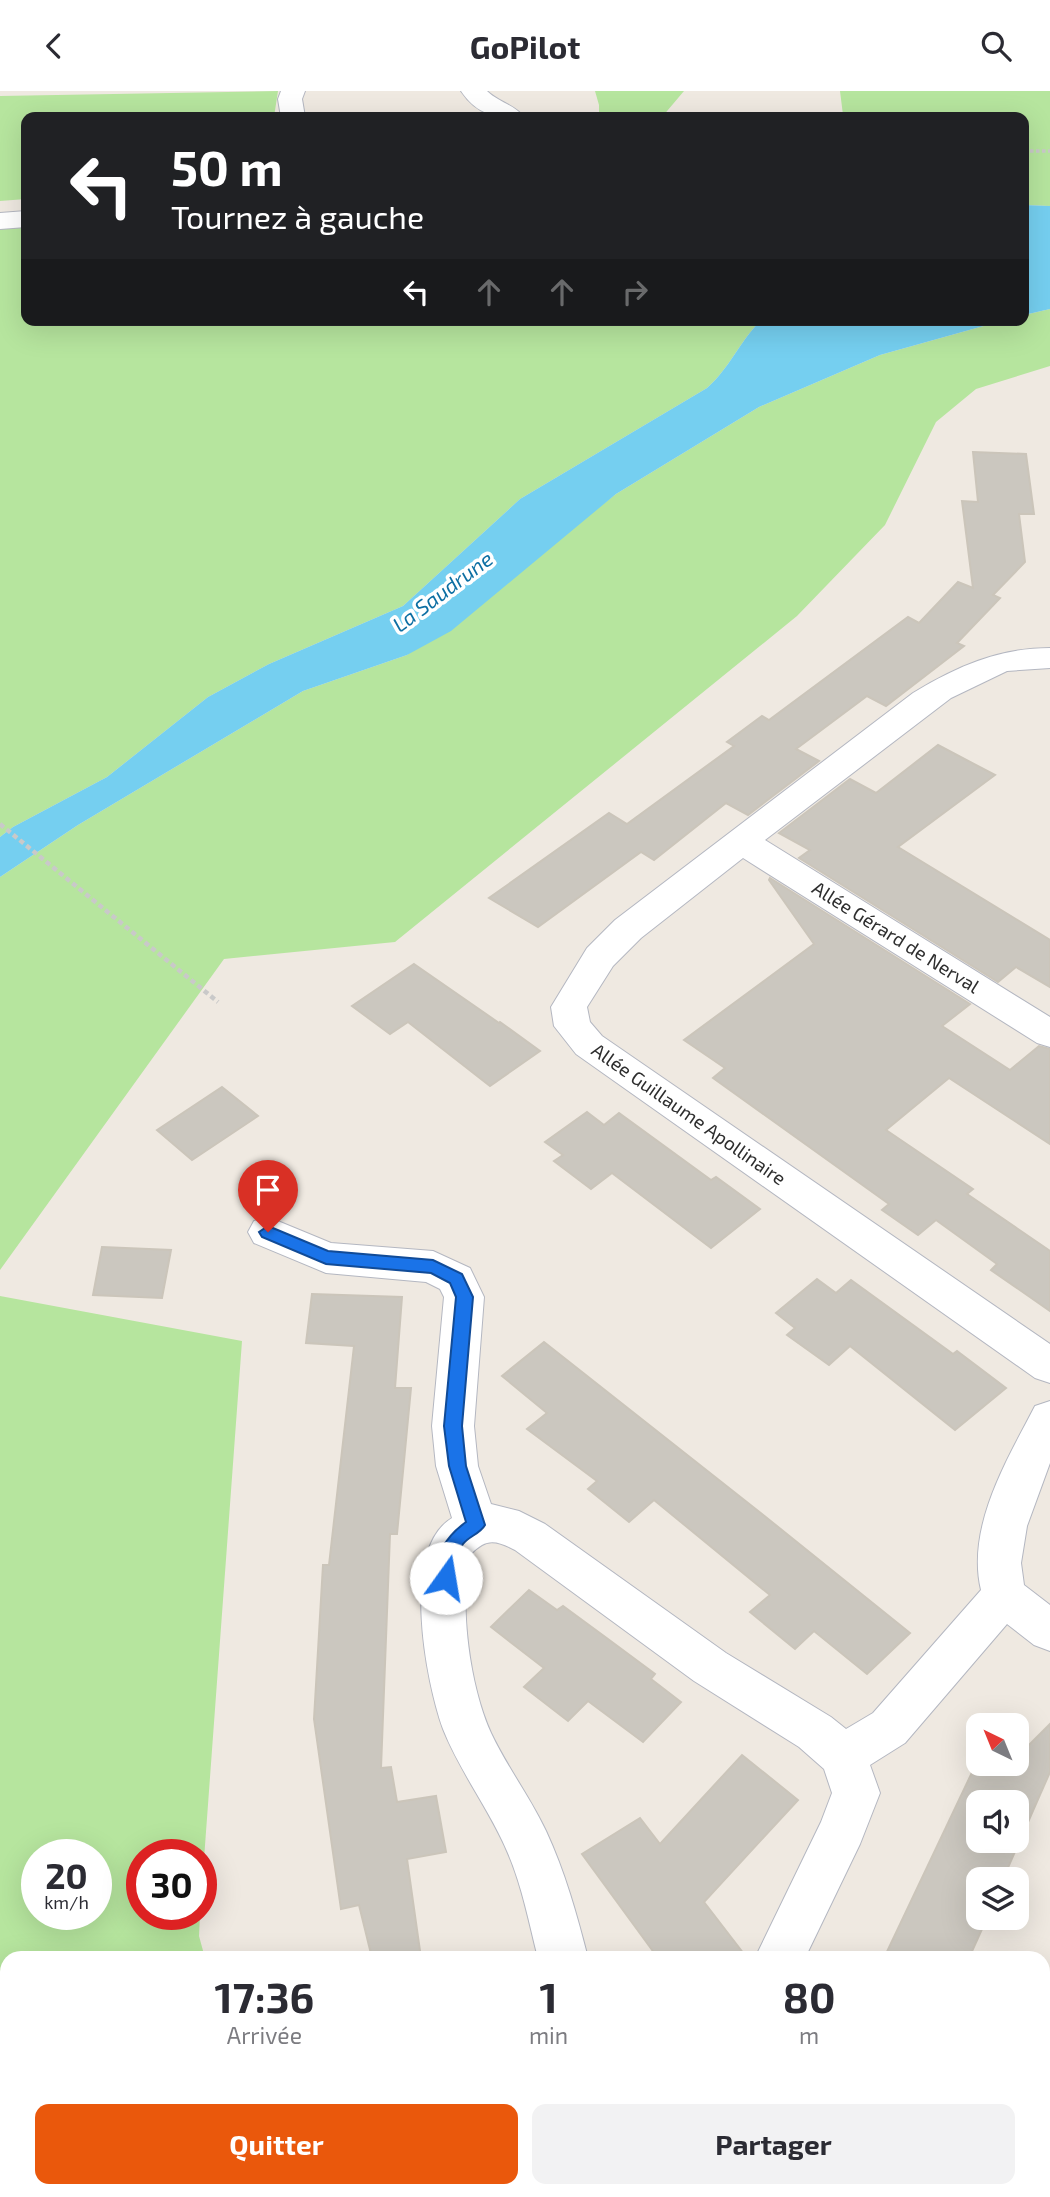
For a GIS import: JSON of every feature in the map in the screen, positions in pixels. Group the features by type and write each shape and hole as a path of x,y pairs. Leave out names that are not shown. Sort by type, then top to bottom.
{"street":[{"path":"292,112 290,99 293,91"},
{"path":"473,91 485,103 502,112"},
{"path":"0,221 21,219"},
{"name":"Allée Guillaume Apollinaire","path":"1050,658 1025,656 998,661 968,673 924,699 628,929 600,957 569,1007 572,1026 589,1045 1050,1366"},
{"name":"Allée Gérard de Nerval","path":"741,841 1050,1034"},
{"path":"268,1232 326,1258 433,1267 456,1279 464,1297 453,1426 457,1466 475,1525"},
{"path":"1050,1418 1024,1475 1005,1528 999,1565 1004,1595 1050,1630"},
{"path":"561,1951 535,1860 509,1806 474,1745 453,1684 444,1618 446,1558 457,1538 475,1525 494,1521 510,1525 530,1537 710,1667 815,1733 843,1756 856,1793 843,1828 783,1951"},
{"path":"843,1756 890,1728 1004,1595"}],"path":[{"path":"1029,151 1050,151"},
{"path":"0,824 218,1002"}],"green space":[{"path":"278,91 275,112 21,112 21,199 0,201 0,96"},
{"path":"595,91 684,91 666,112 599,112"},
{"path":"840,91 1050,91 1050,206 1029,205 1029,112 843,112"},
{"path":"21,227 21,326 756,326 707,388 520,499 403,606 269,664 208,697 107,777 13,827 0,837 0,229"},
{"path":"1050,309 1050,366 976,389 936,422 885,525 797,616 395,942 224,959 0,1270 0,877 78,825 303,691 407,655 616,494 759,407 880,355 984,326 1029,326 1029,314"},
{"path":"0,1296 242,1341 205,1839 126,1839 126,1930 199,1930 203,1951 0,1951"}],"water":[{"path":"1029,205 1050,206 1050,309 1029,314"},
{"name":"La Saudrune","path":"756,326 984,326 880,355 759,407 616,494 451,631 407,655 303,691 78,825 0,877 0,837 13,827 107,777 208,697 269,664 403,606 520,499 707,388"}],"building":[{"path":"973,452 1026,454 1034,514 1019,514 1025,562 993,595 1000,598 957,643 964,646 886,706 867,696 796,749 819,761 748,815 726,803 654,860 641,852 538,927 489,898 609,813 627,824 734,746 727,742 762,716 769,720 908,617 919,623 958,582 973,588 962,501 978,502"},
{"path":"938,745 995,775 898,847 1050,940 1050,987 1016,967 998,982 799,858 810,850 779,833 850,779 876,793"},
{"path":"770,878 970,1004 942,1026 1010,1070 1039,1046 1050,1049 1050,1144 949,1078 886,1130 973,1189 967,1194 1050,1251 1050,1311 991,1270 997,1264 936,1220 918,1235 882,1210 889,1204 713,1078 725,1068 684,1040 814,944"},
{"path":"414,964 540,1051 490,1086 408,1022 390,1034 352,1006"},
{"path":"222,1087 258,1116 192,1160 157,1130"},
{"path":"587,1112 604,1125 619,1113 711,1180 716,1177 760,1209 711,1248 612,1173 591,1189 554,1161 563,1155 545,1142"},
{"path":"102,1247 171,1250 162,1298 93,1295"},
{"path":"817,1279 836,1293 851,1280 953,1354 957,1351 1006,1388 955,1430 850,1346 829,1365 787,1335 795,1328 776,1313"},
{"path":"312,1294 402,1297 395,1388 411,1388 397,1534 390,1534 381,1768 391,1767 397,1802 436,1796 446,1852 407,1859 420,1951 370,1951 359,1905 341,1909 314,1719 323,1565 329,1565 354,1346 306,1343"},
{"path":"544,1342 910,1633 867,1674 814,1631 795,1649 750,1612 770,1595 654,1500 629,1522 588,1489 597,1481 527,1429 547,1413 502,1376"},
{"path":"529,1590 557,1610 563,1606 608,1639 655,1674 651,1679 681,1702 643,1742 588,1701 568,1721 524,1687 544,1668 491,1627"},
{"path":"1050,1724 1050,1772 1029,1820 1029,1790 966,1790 966,1853 1014,1853 1008,1867 966,1867 966,1930 982,1930 972,1951 887,1951 970,1776 1029,1776 1029,1745"},
{"path":"742,1755 798,1800 704,1902 742,1951 653,1951 582,1854 640,1818 660,1844"}],"route":[{"path":"268,1232 326,1258 433,1267 456,1279 464,1297 453,1426 457,1466 475,1525 457,1538 446,1558 446,1578"}]}
